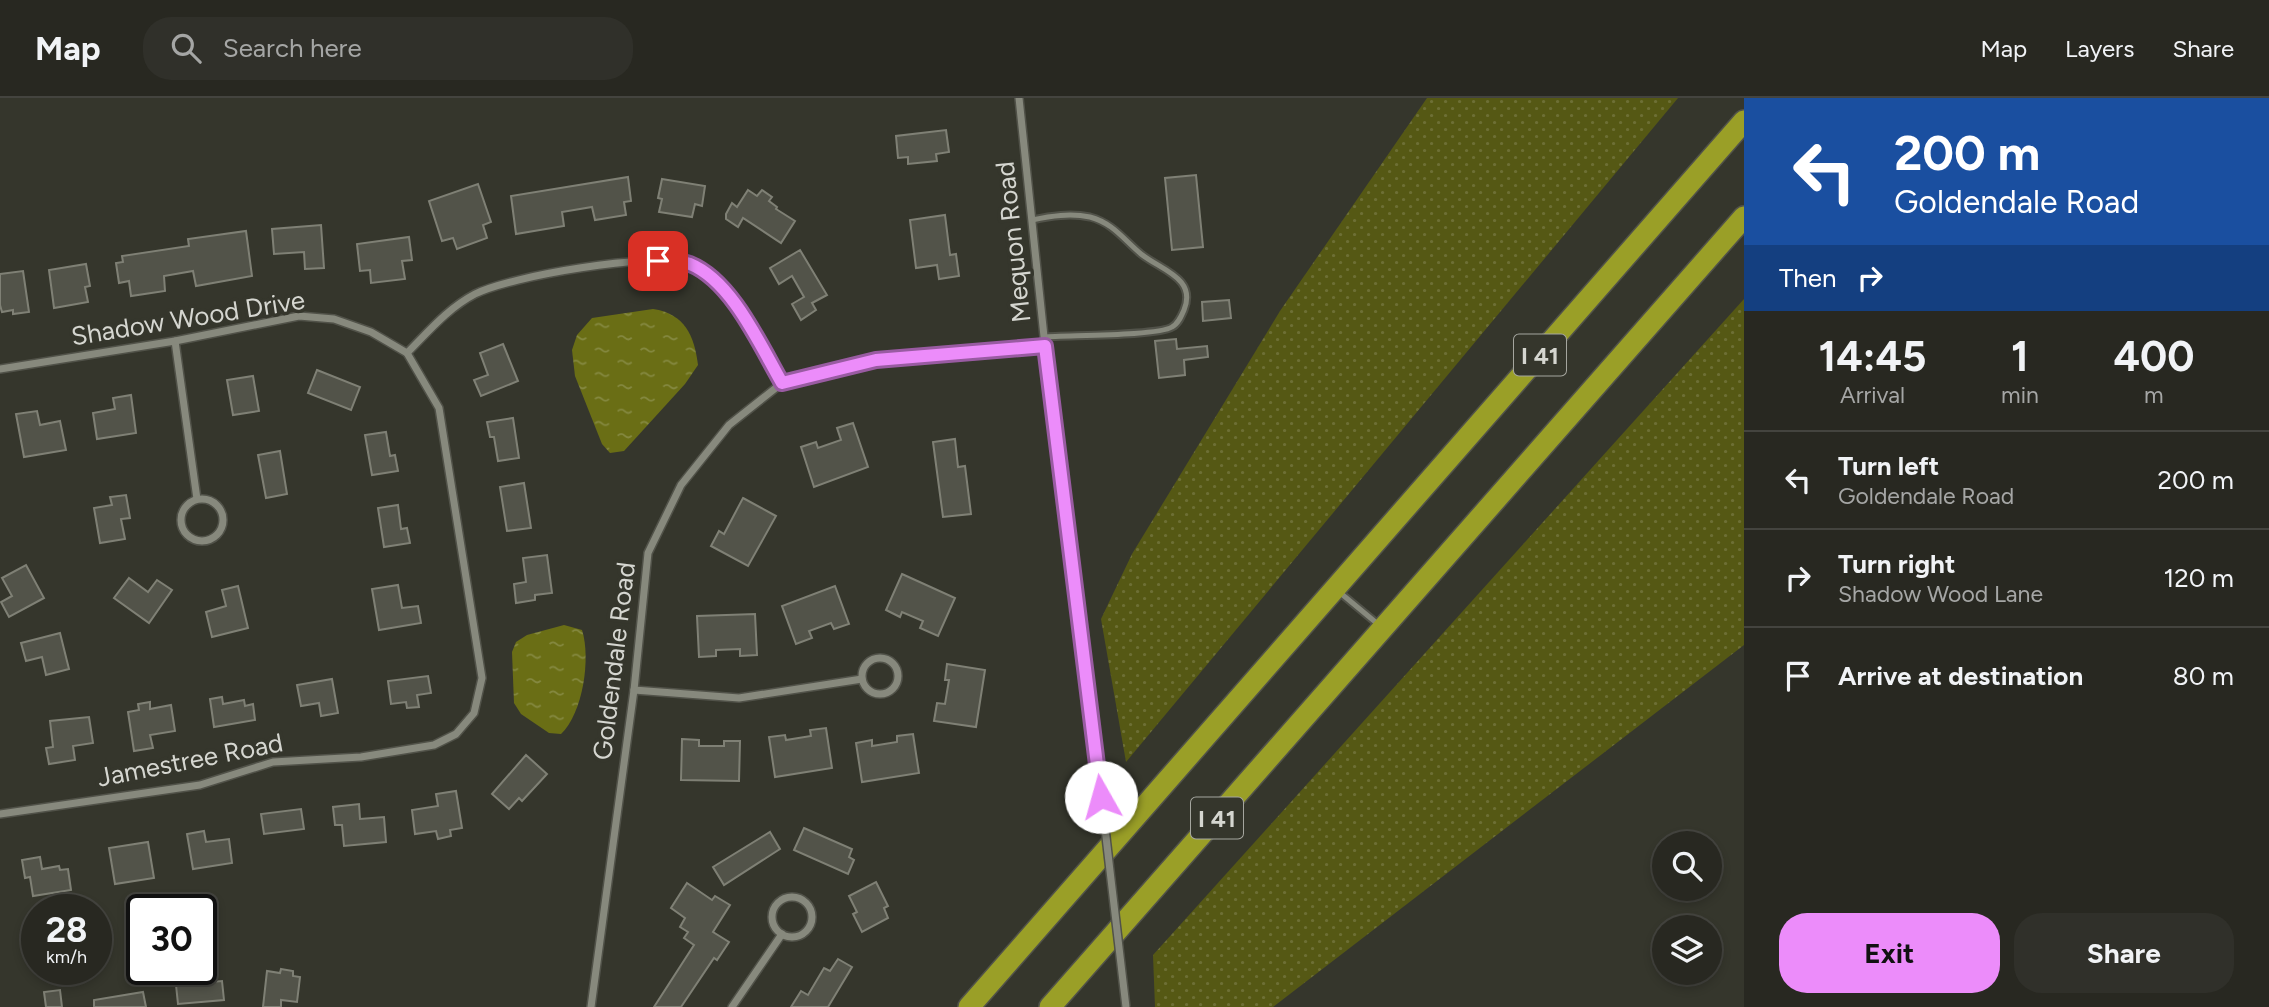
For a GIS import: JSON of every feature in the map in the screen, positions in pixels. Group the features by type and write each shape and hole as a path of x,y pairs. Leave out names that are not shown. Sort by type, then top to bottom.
{"highway":[{"name":"I 41","path":"969,1007 1744,121"},
{"name":"I 41","path":"1050,1007 1744,217"}],"street":[{"name":"Mequon Road","path":"1019,98 1045,346 1125,1007"},
{"path":"407,354 454,307 473,294 494,285 522,278 633,261 658,261 688,264 713,277 730,295 782,383"},
{"name":"Shadow Wood Drive","path":"0,369 174,341 299,316 334,319 359,327 407,354 439,408 458,521"},
{"path":"174,341 197,499"},
{"name":"Goldendale Road","path":"591,1007 634,690 648,554 681,485 729,425 782,383 876,360 1045,346"},
{"path":"197,499 211,500 221,509 223,516 218,534 206,541 192,538 183,527 186,507 197,499"},
{"name":"Jamestree Road","path":"1,814 200,785 273,762 360,757 434,745 456,734 474,713 482,678 458,521"},
{"path":"878,658 890,660 898,675 890,691 878,694 867,689 862,679 867,663 878,658"},
{"path":"634,690 738,698 862,679"},
{"path":"0,804 1,814"},
{"path":"801,898 812,914 810,926 806,931 794,936 782,934 774,923 774,910 782,900 801,898"},
{"path":"732,1007 782,934"}],"lane":[{"path":"1032,220 1054,215 1073,215 1109,224 1151,262 1177,277 1187,293 1180,319 1171,328 1145,333 1044,337"},
{"path":"1336,589 1383,628"}],"shaded area":[{"path":"1427,98 1678,98 1126,762 1101,619 1132,554 1280,311"},
{"path":"1744,299 1744,645 1273,1007 1155,1007 1153,955"}],"water":[{"path":"653,309 673,316 686,328 694,344 698,365 685,384 624,451 610,453 602,444 575,376 572,350 577,335 592,318"},
{"path":"564,625 582,630 586,655 580,699 569,725 561,734 549,733 521,714 514,703 512,652 516,642 527,635"}],"building":[{"path":"946,130 949,152 936,154 937,161 908,164 908,157 898,158 896,136"},
{"path":"1196,175 1203,247 1172,250 1165,178"},
{"path":"628,177 631,201 624,202 626,215 595,220 592,207 562,212 564,226 516,234 511,196"},
{"path":"662,179 705,186 702,206 695,204 692,217 659,212 662,199 658,198"},
{"path":"478,184 491,222 483,225 487,238 457,249 453,238 442,241 429,201"},
{"path":"748,190 757,196 762,190 772,197 769,201 776,209 795,221 781,243 743,218 738,227 726,219 732,203 737,207"},
{"path":"945,215 950,255 956,254 959,276 939,279 937,265 916,268 910,220"},
{"path":"321,225 324,268 305,269 304,252 274,254 272,229"},
{"path":"246,231 252,276 196,286 193,271 164,276 165,291 131,296 129,281 119,283 116,263 123,262 122,256 189,246 188,239"},
{"path":"409,237 412,260 402,261 405,279 371,283 370,270 360,271 357,244"},
{"path":"800,250 827,295 812,303 816,310 801,320 792,304 804,297 792,276 779,284 770,268"},
{"path":"86,264 90,286 85,287 88,302 54,308 49,270"},
{"path":"23,271 29,312 2,312 0,274"},
{"path":"1229,300 1231,318 1203,321 1202,302"},
{"path":"1176,339 1177,349 1207,346 1208,357 1184,360 1185,375 1159,378 1155,341"},
{"path":"503,344 518,381 481,396 474,380 488,375 480,353"},
{"path":"317,370 360,387 351,410 308,393"},
{"path":"253,376 259,411 233,415 227,380"},
{"path":"131,395 136,433 97,439 93,413 115,409 113,398"},
{"path":"37,411 40,425 60,421 66,450 24,457 16,414"},
{"path":"513,418 519,458 498,461 494,437 490,437 487,422"},
{"path":"853,423 868,467 814,487 801,447 816,442 818,448 841,440 837,428"},
{"path":"386,432 390,456 395,455 398,471 372,475 365,435"},
{"path":"955,439 958,467 965,466 971,514 943,517 933,442"},
{"path":"280,451 287,494 266,498 258,455"},
{"path":"524,483 531,528 507,531 500,487"},
{"path":"126,495 130,518 121,519 125,539 100,543 94,508 112,505 110,497"},
{"path":"743,498 776,516 748,566 711,546 719,531 724,534"},
{"path":"398,505 401,529 407,528 410,543 384,547 378,508"},
{"path":"547,555 552,593 535,595 535,600 516,603 514,584 526,582 523,558"},
{"path":"26,565 44,598 9,617 1,602 12,596 2,578"},
{"path":"902,574 955,598 938,636 920,628 923,621 902,612 900,617 886,610"},
{"path":"129,578 148,592 157,580 172,590 149,623 114,598"},
{"path":"398,585 402,608 418,606 421,623 379,630 372,589"},
{"path":"238,586 248,628 212,637 206,612 226,606 222,590"},
{"path":"835,586 849,624 834,629 831,623 809,631 812,638 796,644 782,606"},
{"path":"755,614 757,655 740,656 740,649 716,650 716,656 699,657 697,616"},
{"path":"60,633 69,669 46,675 42,657 26,661 21,643"},
{"path":"947,664 985,670 976,727 934,721 937,703 945,704 949,680 945,680"},
{"path":"428,676 431,693 417,695 419,707 407,708 406,702 391,704 388,681"},
{"path":"332,679 338,713 321,716 319,703 301,706 297,685"},
{"path":"222,697 223,704 244,700 245,706 253,704 255,720 214,727 210,699"},
{"path":"150,702 150,709 171,705 175,731 150,735 153,748 134,751 128,712 139,710 138,704"},
{"path":"89,717 93,743 73,746 75,760 49,764 46,748 53,747 50,721"},
{"path":"826,728 832,768 775,777 769,737 785,735 786,740 811,736 810,730"},
{"path":"913,734 919,773 862,782 856,743 872,740 872,746 897,742 897,736"},
{"path":"682,739 699,740 699,746 724,746 724,741 740,741 739,781 681,780"},
{"path":"526,755 547,774 522,801 519,798 509,809 492,794"},
{"path":"456,791 462,828 450,830 451,836 438,839 436,831 415,834 412,810 438,806 436,794"},
{"path":"359,804 360,819 384,817 386,842 344,846 342,825 335,825 333,807"},
{"path":"301,809 304,829 264,834 261,814"},
{"path":"804,828 852,849 849,857 854,860 848,874 794,850"},
{"path":"204,831 206,842 229,839 232,863 193,869 187,834"},
{"path":"770,832 780,849 724,885 713,867"},
{"path":"148,842 154,878 115,884 109,848"},
{"path":"40,857 42,869 59,866 60,870 68,869 71,890 33,894 30,877 25,878 22,860"},
{"path":"876,882 888,906 884,908 888,918 862,932 853,914 857,912 849,896"},
{"path":"687,883 712,900 715,896 730,905 713,932 729,942 717,960 714,958 681,1007 654,1007 694,945 684,938 688,932 680,927 685,918 671,908"},
{"path":"838,959 852,967 828,1007 791,1007 801,991 808,995 824,968 830,971"},
{"path":"281,969 293,971 293,976 300,977 297,1002 281,1000 281,1007 263,1007 267,971 280,973"},
{"path":"217,981 222,981 224,1000 178,1004 176,985 217,985"},
{"path":"60,990 62,1007 46,1007 44,992"},
{"path":"143,992 146,1007 94,1007 94,1000"}],"route":[{"path":"658,261 688,264 713,277 730,295 782,383 876,360 1045,346 1101,797"}]}
